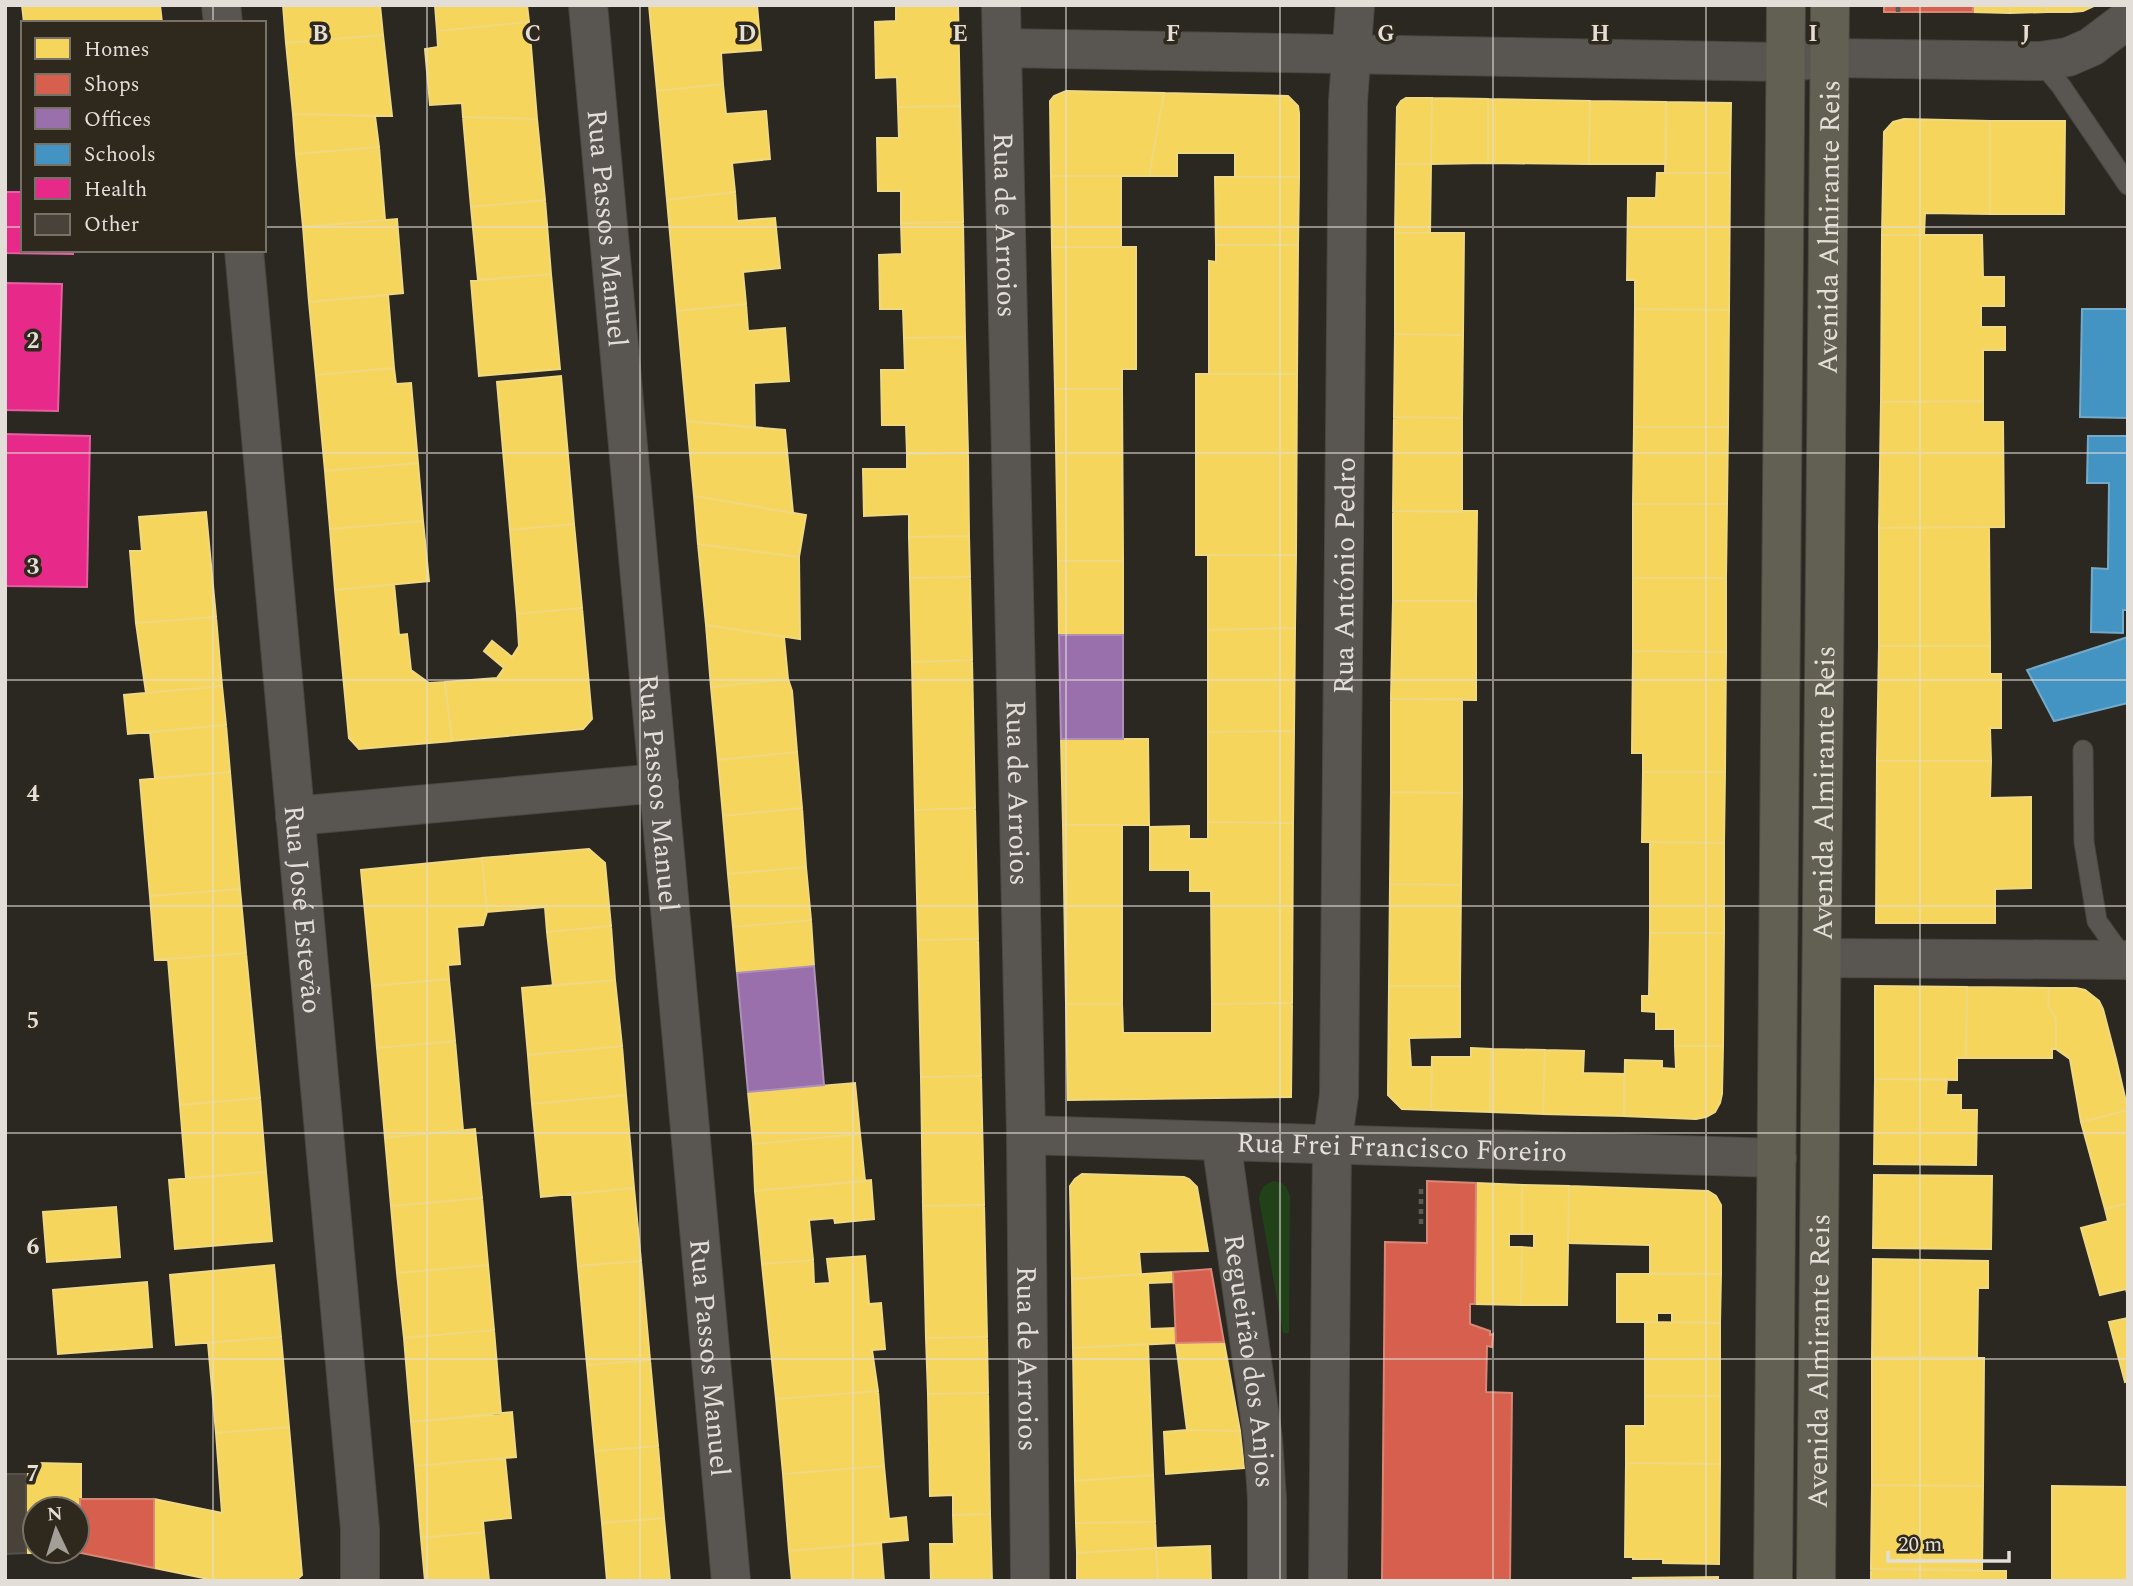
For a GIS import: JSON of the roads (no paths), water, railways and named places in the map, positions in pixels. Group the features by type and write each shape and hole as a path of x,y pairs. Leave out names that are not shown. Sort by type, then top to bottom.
{"main road":[{"name":"Avenida Almirante Reis","path":"1773,1581 1786,5"},
{"name":"Avenida Almirante Reis","path":"1816,1581 1830,5"},
{"path":"1777,1158 1820,1160"}],"street":[{"name":"Rua Passos Manuel","path":"588,5 731,1581"},
{"name":"Rua de Arroios","path":"1002,5 1026,1135 1030,1581"},
{"name":"Rua António Pedro","path":"1328,1581 1332,1145 1339,1095 1347,115 1355,5"},
{"path":"1003,48 1786,62 1829,58 2040,61 2068,57 2091,47 2128,19"},
{"name":"Rua José Estevão","path":"244,252 360,1529 354,1576"},
{"path":"295,816 659,783"},
{"path":"1822,957 2127,963"},
{"name":"Rua Frei Francisco Foreiro","path":"1026,1135 1777,1158"},
{"name":"Regueirão dos Anjos","path":"1221,1141 1263,1439 1267,1499 1267,1581"}],"lane":[{"path":"2040,61 2061,86 2128,185"},
{"path":"2082,750 2084,842 2097,921 2127,963"}]}
